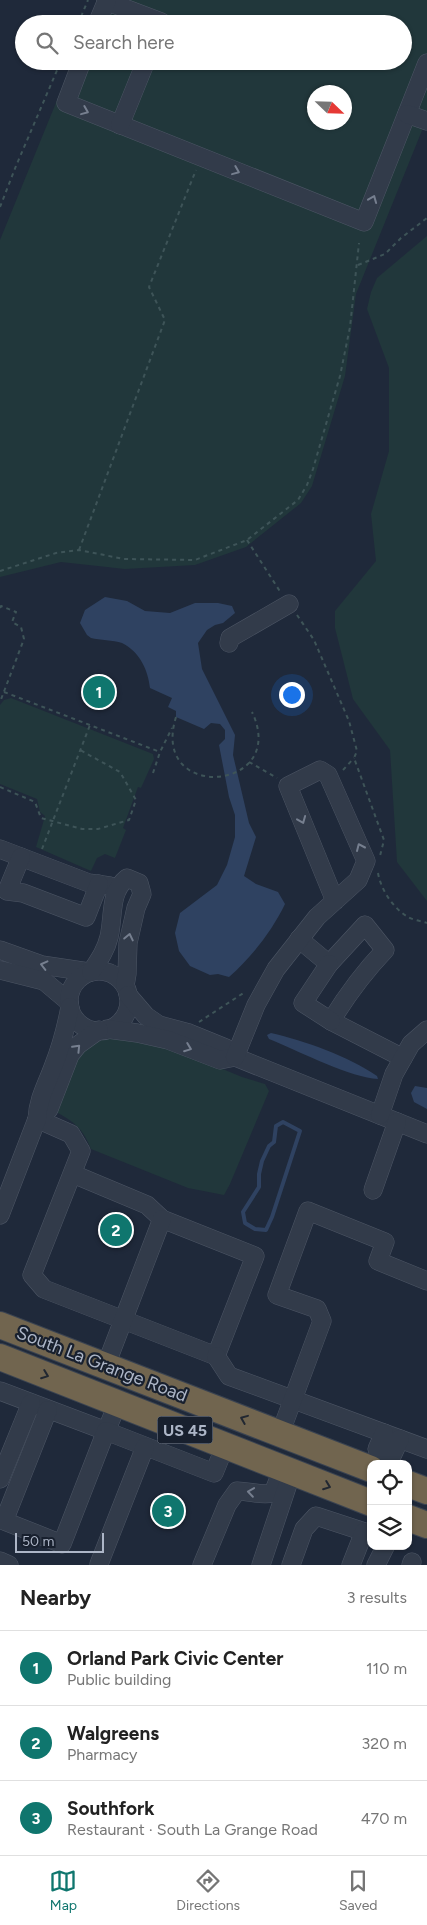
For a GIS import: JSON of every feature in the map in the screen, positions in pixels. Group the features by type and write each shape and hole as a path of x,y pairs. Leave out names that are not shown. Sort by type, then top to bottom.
{"highway":[{"name":"South La Grange Road","path":"0,1325 280,1434 367,1461"},
{"name":"South La Grange Road","path":"0,1357 367,1501"},
{"path":"412,1486 427,1492"},
{"path":"412,1519 427,1525"}],"street":[{"path":"100,15 106,0 144,15"},
{"path":"79,70 66,104 364,222 427,64"},
{"path":"120,125 142,70"},
{"path":"407,114 427,121"},
{"path":"229,644 230,638 289,604"},
{"path":"234,1057 256,1005 272,976 317,917 335,901 358,880 366,861 328,775 320,770 288,786 335,901"},
{"path":"0,849 89,883 117,889"},
{"path":"21,857 4,890 23,893 86,917 99,884"},
{"path":"2,1206 8,1171 37,1119 49,1109 70,1055 78,1045 103,1030 114,1026 126,1014 128,1005 126,990 128,943 136,908 142,894 139,883 127,878 118,884 113,905 110,934 105,951 90,972 75,983 71,991 64,1037 37,1104 37,1119"},
{"path":"331,1021 344,999 385,950 365,925 329,964 303,1003 331,1021 403,1058"},
{"path":"299,939 329,964"},
{"path":"0,950 42,965 90,972 109,972 118,978 146,1016 159,1025 189,1033 226,1048 234,1057 427,1134"},
{"path":"0,970 44,981 70,1004 72,1014 83,1026 137,1033 168,1040 220,1060 234,1057"},
{"path":"380,1115 394,1074 411,1044 427,1030"},
{"path":"37,1119 70,1134 81,1151 32,1276 44,1289 216,1356 229,1376 427,1449"},
{"path":"373,1190 397,1122"},
{"path":"73,1174 147,1205 162,1219 255,1256 216,1356"},
{"path":"280,1434 322,1321 317,1309 277,1295 308,1212 385,1242 378,1261 427,1281"},
{"path":"106,1365 162,1219"},
{"path":"0,1391 214,1473 225,1446"},
{"path":"0,1479 31,1403"},
{"path":"48,1410 4,1521 62,1544 118,1403"},
{"path":"377,1460 377,1449 392,1436"},
{"path":"99,1564 145,1447"},
{"path":"261,1565 271,1536 288,1470"},
{"path":"202,1565 227,1504 237,1491 265,1495 273,1493 288,1470"},
{"path":"290,1565 304,1529 316,1516 367,1533 350,1561"},
{"path":"255,1565 263,1544 271,1536"},
{"path":"376,1565 384,1550"},
{"path":"0,1561 9,1565"}],"path":[{"path":"82,15 88,0"},
{"path":"0,207 57,70"},
{"path":"79,550 165,320 149,288 202,157"},
{"path":"358,265 385,254 401,238 427,218"},
{"path":"0,571 56,553 79,550 124,559 195,560 247,540 298,500 307,484 340,376 350,327 359,244"},
{"path":"247,540 314,640 349,721 357,750 354,758 384,840 379,863"},
{"path":"0,608 1,606 16,612 12,622 21,627 24,639 0,702"},
{"path":"4,692 160,752"},
{"path":"173,726 175,751 184,765 198,774 214,778 223,777 232,774 248,763 256,748 258,729 252,712"},
{"path":"153,773 160,752 176,717"},
{"path":"40,854 90,725"},
{"path":"0,788 35,802 41,818 76,828 98,829 129,820 136,800 120,772 80,750"},
{"path":"248,763 280,780"},
{"path":"378,870 380,883 386,896 408,917 427,923"}],"green space":[{"path":"98,0 427,0 427,118 356,294 345,376 312,486 301,503 246,547 195,565 125,569 61,562 0,577 0,240 69,70 412,70 412,15 92,15"},
{"path":"427,236 427,901 397,862 390,750 353,699 335,628 335,611 376,561 371,514 389,451 389,368 367,309 371,292 377,278"},
{"path":"11,698 153,754 154,759 141,788 138,787 123,828 126,830 115,858 105,854 97,858 91,871 36,847 45,816 40,812 37,799 0,784 0,705 4,700"},
{"path":"117,1036 162,1044 242,1077 265,1084 269,1091 224,1195 188,1188 91,1149 85,1136 77,1126 56,1112 74,1066 84,1051 96,1042"}],"water":[{"path":"105,597 127,601 145,611 170,613 195,603 218,603 232,606 235,613 223,623 207,630 198,643 202,669 235,735 233,755 249,823 256,837 244,876 256,884 278,892 285,904 260,944 229,977 218,974 210,975 190,966 179,951 175,933 180,913 217,885 227,865 235,837 235,815 229,797 219,745 225,739 225,730 220,724 211,723 204,729 176,717 176,711 168,707 172,698 150,688 145,668 134,651 122,643 91,638 87,635 80,623 85,610"},
{"path":"271,1033 298,1040 340,1056 366,1069 377,1076 378,1079 354,1074 311,1058 269,1039 267,1035"},
{"path":"415,1086 427,1088 427,1109 414,1102 411,1093"}],"waterway":[{"path":"283,1122 300,1131 272,1217 266,1230 255,1229 245,1223 243,1212 259,1187 262,1161 269,1146 274,1142 276,1126 283,1122"}],"place":[{"name":"Orland Park Civic Center","path":"99,692"},
{"name":"Walgreens","path":"116,1230"},
{"name":"Southfork","path":"168,1511"}]}
